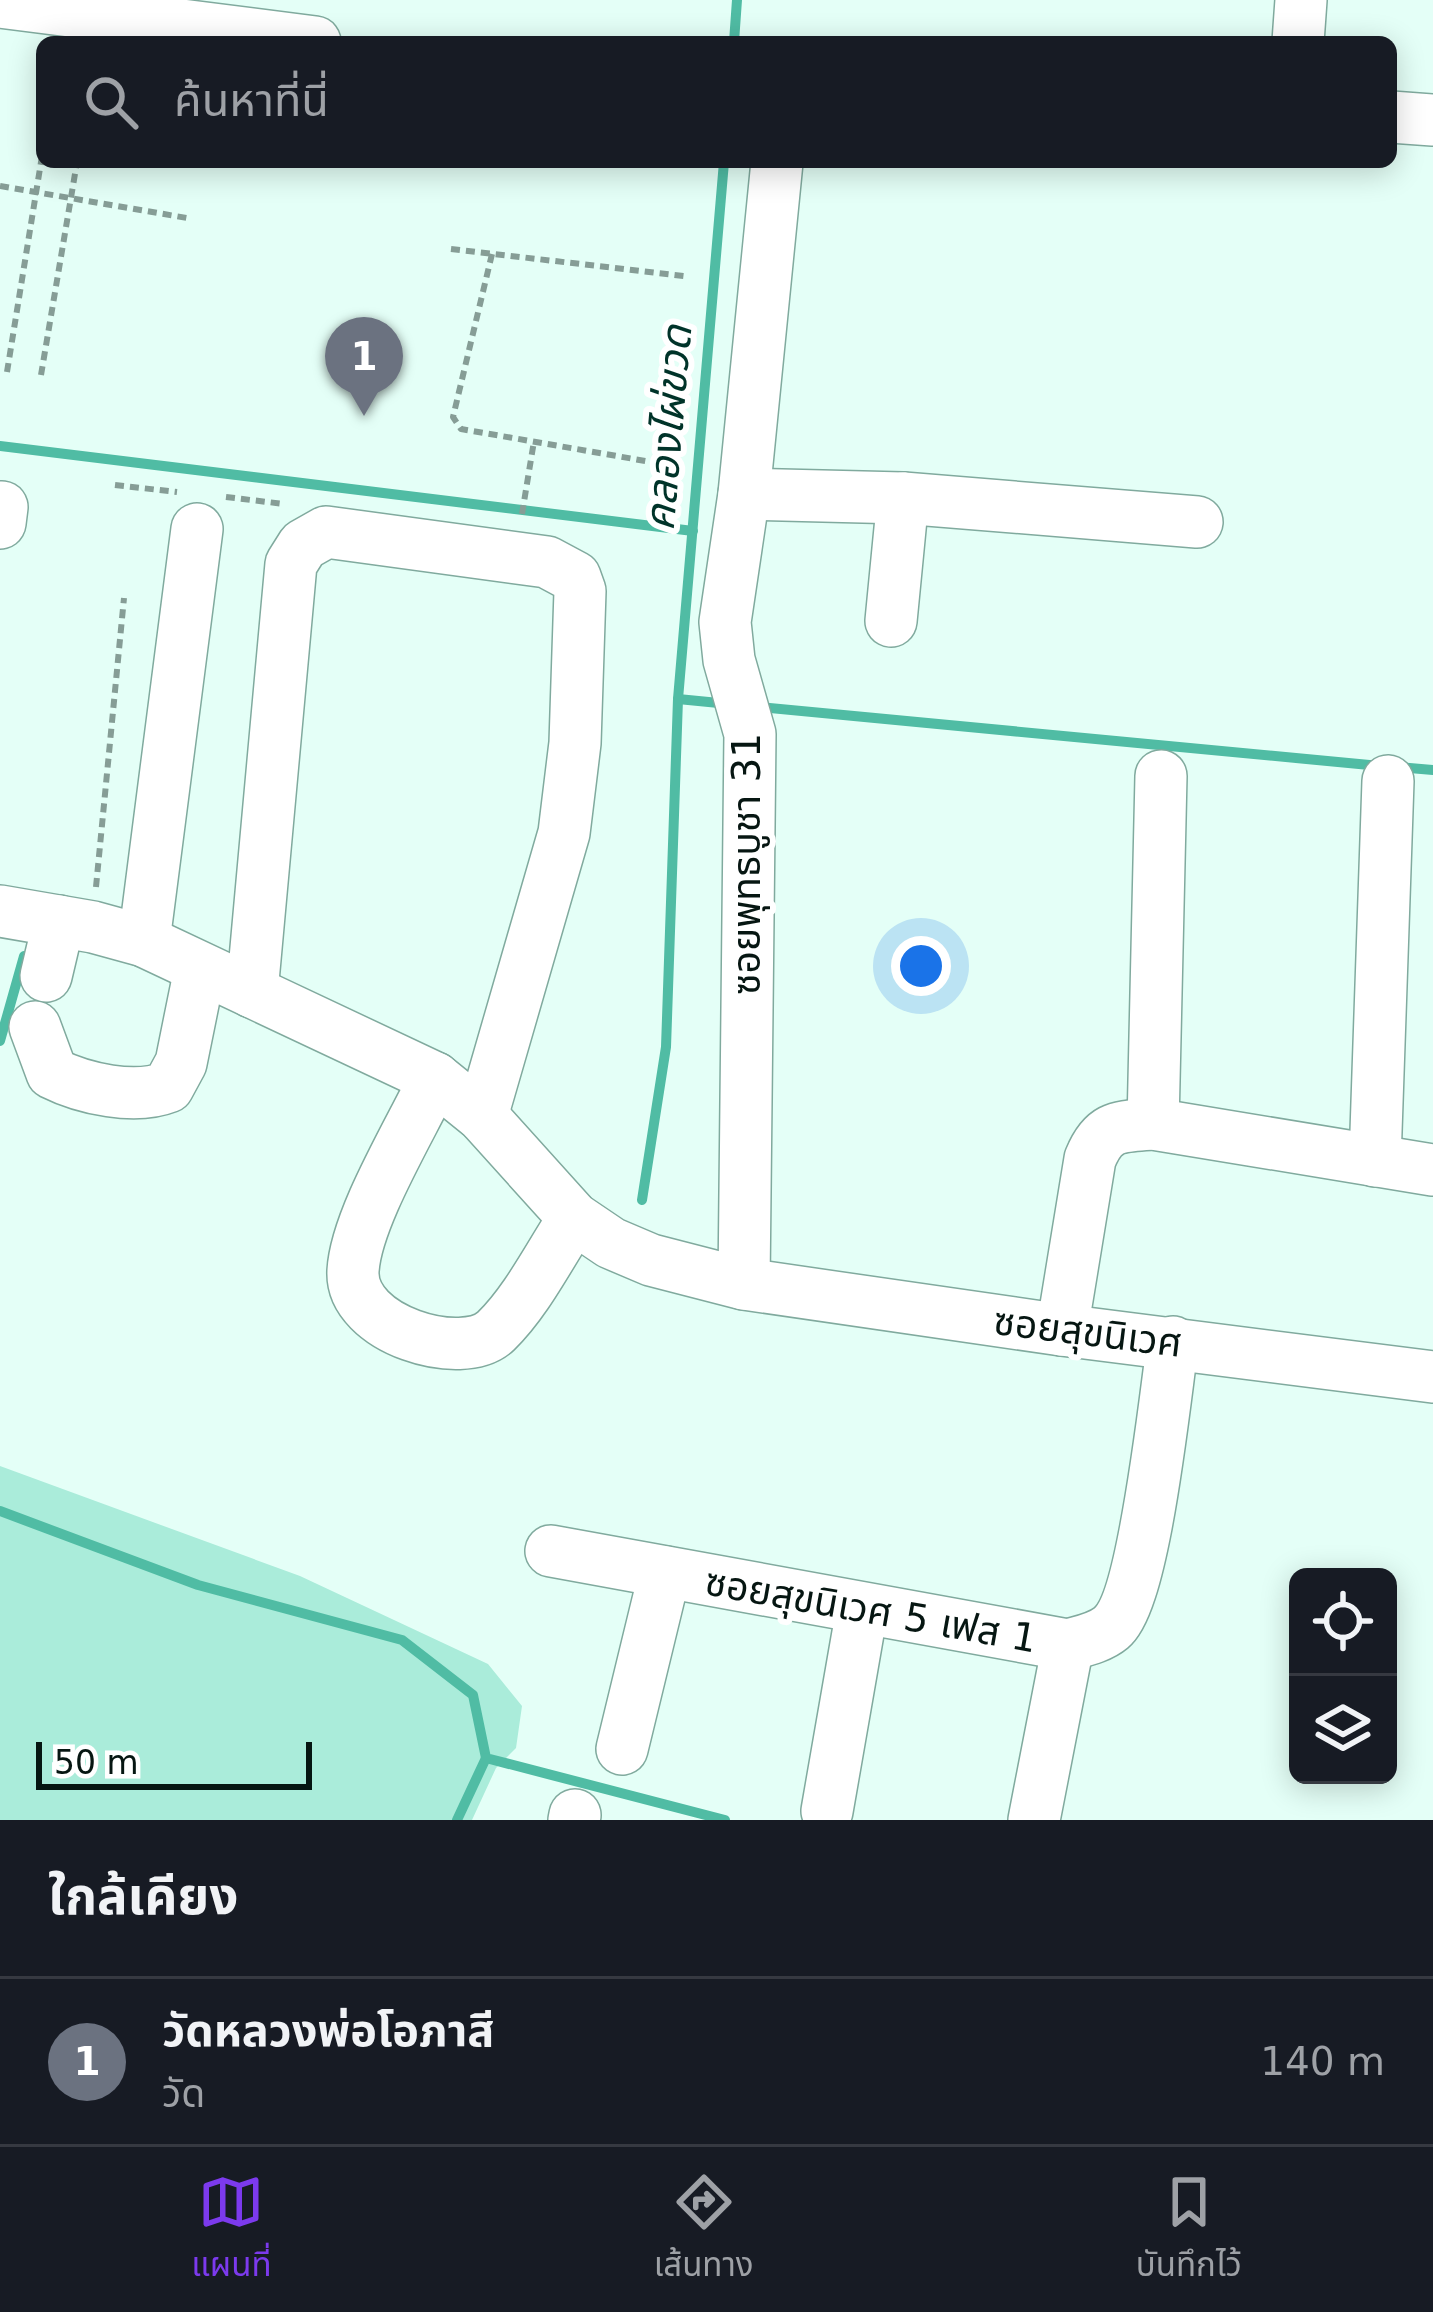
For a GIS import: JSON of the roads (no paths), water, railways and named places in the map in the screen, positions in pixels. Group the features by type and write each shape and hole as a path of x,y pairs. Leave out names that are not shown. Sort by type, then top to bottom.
{"street":[{"path":"1298,36 1301,0"},
{"path":"0,2 194,13 291,36"},
{"path":"1397,117 1433,120"},
{"name":"ซอยพุทธบูชา 31","path":"744,1284 750,734 729,660 725,622 744,494 776,168"},
{"path":"744,494 903,498 1197,522"},
{"path":"891,621 903,498"},
{"path":"144,941 197,529"},
{"path":"252,992 291,565 303,545 326,532 516,557 564,568 575,578 580,592 575,743 564,833 482,1116"},
{"path":"1153,1124 1161,776"},
{"path":"1375,1161 1388,781"},
{"name":"ซอยสุขนิเวศ","path":"0,911 144,941 435,1078 482,1116 574,1218 611,1243 651,1260 744,1284 1433,1377"},
{"path":"46,976 76,924"},
{"path":"35,1027 52,1073 74,1083 150,1094 168,1087 181,1063 200,969"},
{"path":"435,1078 360,1237 352,1275 359,1301 379,1323 446,1344 471,1343 494,1334 574,1218"},
{"path":"1062,1330 1090,1160 1098,1140 1114,1128 1153,1124 1433,1170"},
{"name":"ซอยสุขนิเวศ 5 เฟส 1","path":"551,1551 1068,1645 1112,1628 1127,1604 1138,1563 1173,1342"},
{"path":"622,1749 664,1572"},
{"path":"826,1811 862,1610"},
{"path":"1034,1820 1068,1645"}],"waterway":[{"name":"คลองไผ่ขวด","path":"734,36 737,0"},
{"name":"คลองไผ่ขวด","path":"642,1200 666,1047 678,699 723,168"},
{"path":"0,446 693,531"},
{"path":"678,699 729,704"},
{"path":"759,707 1380,766"},
{"path":"1398,767 1433,770"},
{"path":"0,1041 24,956"},
{"path":"0,1511 198,1585 402,1640 473,1695 486,1758 725,1820"},
{"path":"457,1820 486,1758"}],"place":[{"name":"วัดหลวงพ่อโอภาสี","path":"364,416"}]}
